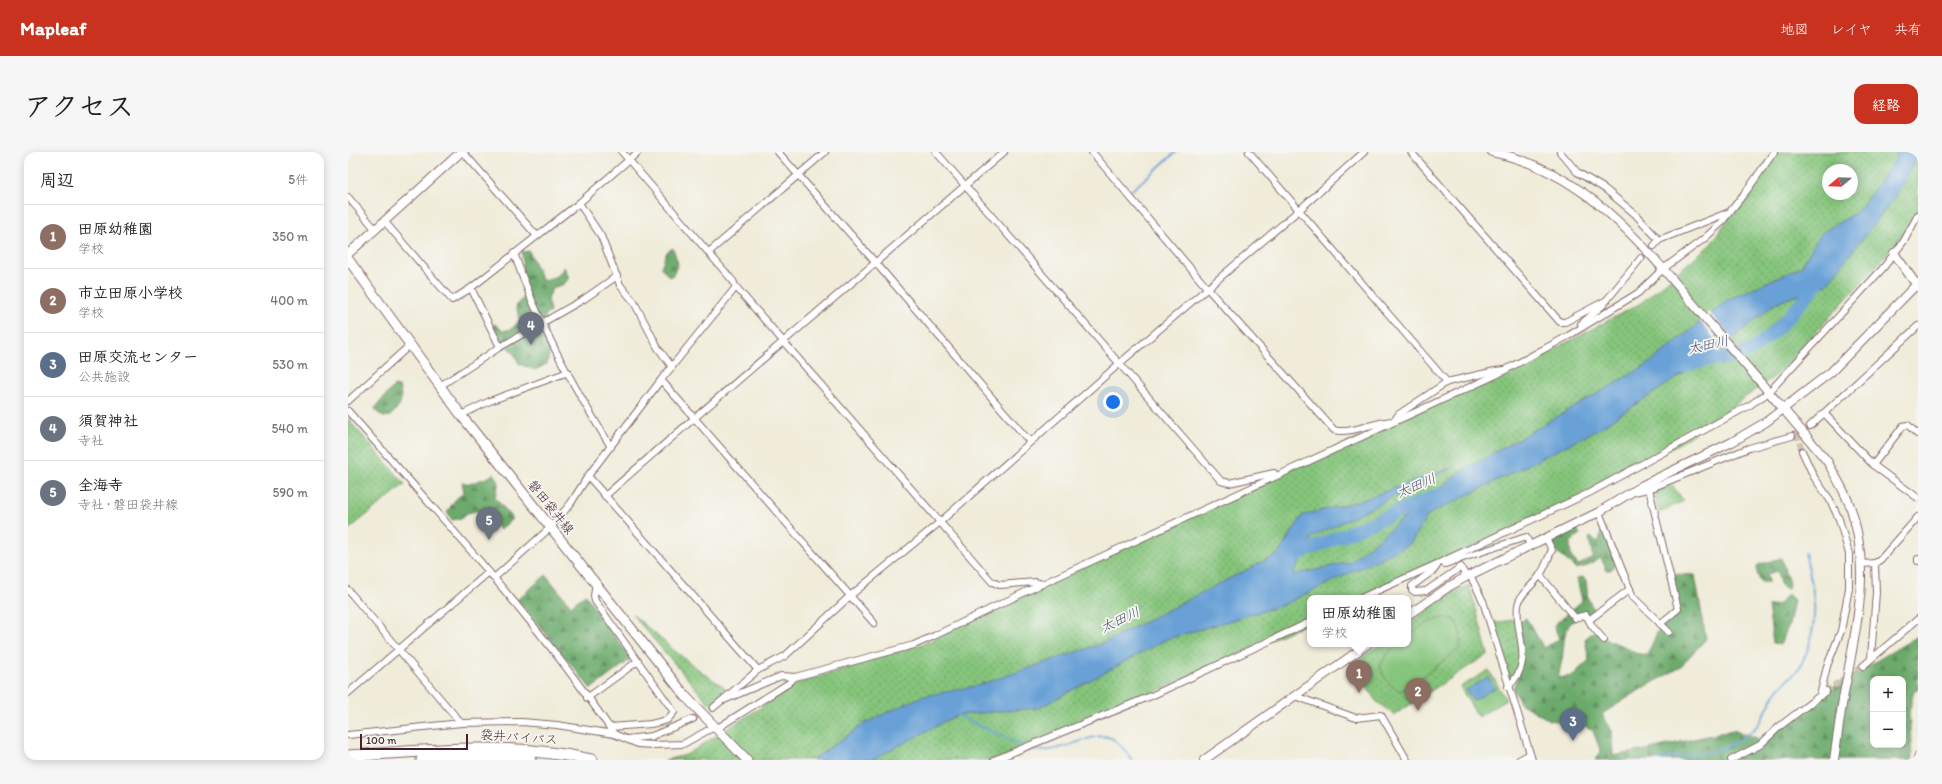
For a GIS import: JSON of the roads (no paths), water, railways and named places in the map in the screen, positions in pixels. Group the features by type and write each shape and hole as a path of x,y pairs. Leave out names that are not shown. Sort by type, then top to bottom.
{"highway":[{"name":"袋井バイパス","path":"348,756 481,748 523,749 567,754 592,760"},
{"name":"袋井バイパス","path":"422,760 482,758 530,760"}],"main road":[{"name":"磐田袋井線","path":"348,259 461,415 687,698 747,760"}],"street":[{"path":"348,254 462,152 537,236"},
{"path":"622,152 733,280 736,287 992,582 1000,585 1036,582 1042,584"},
{"path":"385,222 452,300 471,288 514,253 579,204 638,152"},
{"path":"778,152 1030,442"},
{"path":"709,252 825,152"},
{"path":"936,152 1224,483 1284,471"},
{"path":"605,496 1004,152"},
{"path":"1092,152 1208,288 1331,428 1338,431 1344,431 1383,421 1394,421"},
{"path":"1248,152 1447,382"},
{"path":"713,708 758,670 785,656 850,596 940,522 1120,363 1298,211 1364,152"},
{"path":"1411,152 1560,322 1565,322 1607,300"},
{"path":"1492,152 1531,163 1577,187 1597,201 1622,224 1663,269 1827,461 1843,489 1854,517 1862,564 1860,607 1840,715 1834,760"},
{"path":"1560,152 1577,172 1605,189 1634,214 1659,240"},
{"path":"724,700 781,676 795,677 914,645 1284,471 1505,370 1568,336 1638,293 1663,269 1705,238 1720,223 1748,189 1774,152"},
{"path":"348,197 376,230"},
{"path":"579,204 601,236 620,285 634,302 658,348 672,367"},
{"path":"1654,246 1659,240 1727,213"},
{"path":"1368,595 1438,564 1625,475 1750,405 1768,392 1863,292 1904,241 1918,215"},
{"path":"514,253 541,323 582,401 610,447"},
{"path":"1411,613 1450,586 1468,576 1599,512 1631,492 1732,442 1784,410 1831,372 1917,285 1894,253"},
{"path":"1568,336 1607,300 1641,258"},
{"path":"440,386 500,347 584,299 617,276"},
{"path":"494,578 551,527 571,503 588,476 610,447 736,287"},
{"path":"471,288 500,347"},
{"path":"1810,426 1918,326"},
{"path":"348,401 410,345"},
{"path":"1394,421 1399,414 1447,382 1505,370"},
{"path":"461,415 490,401 568,372"},
{"path":"662,380 874,623"},
{"path":"348,412 489,572 557,654 585,691 587,698 614,734"},
{"path":"1824,413 1873,465 1918,498"},
{"path":"1873,465 1903,426 1908,425 1917,434 1918,433"},
{"path":"1631,492 1649,489 1749,448 1792,436"},
{"path":"1802,451 1814,478 1830,500 1840,518 1849,554 1849,588 1841,631 1827,666 1820,696"},
{"path":"588,476 758,670"},
{"path":"1649,489 1678,609 1660,624"},
{"path":"1599,512 1633,597 1669,632"},
{"path":"1862,564 1875,563 1880,560 1918,517"},
{"path":"1438,564 1449,563 1526,537 1530,545"},
{"path":"1508,687 1513,682 1522,667 1524,655 1519,634 1518,606 1521,597 1540,575 1552,550 1546,538"},
{"path":"1871,658 1876,592 1875,563"},
{"path":"1438,564 1434,570 1412,586 1412,590 1415,592 1426,591 1461,566 1468,576 1483,601 1508,687 1531,757 1519,760"},
{"path":"348,693 489,572"},
{"path":"1540,575 1575,618 1586,615 1604,640"},
{"path":"596,583 594,596 595,601 674,712 668,720 651,724 610,727"},
{"path":"1589,620 1630,589"},
{"path":"348,590 461,723"},
{"path":"1863,666 1918,619"},
{"path":"994,760 1152,696 1307,623"},
{"path":"1204,760 1364,647"},
{"path":"587,698 638,661"},
{"path":"348,735 461,723 522,722 557,725 614,734 638,744 683,744 717,730 789,683 795,677"},
{"path":"1731,760 1760,745 1780,726 1826,691"},
{"path":"1295,696 1356,718 1381,715 1407,760"},
{"path":"627,739 652,736 692,719"},
{"path":"1917,760 1918,755"}],"water":[{"path":"1898,152 1918,152 1918,156 1896,196 1826,285 1775,303 1720,350 1595,431 1428,515 1410,544 1283,605 1167,639 1039,708 957,715 872,760 812,760 867,722 920,697 976,686 1103,643 1278,554 1303,515 1359,501 1456,466 1312,537 1293,575 1350,562 1459,473 1647,365 1729,299 1801,267 1820,234 1858,211 1894,162"},
{"path":"1488,677 1495,688 1473,701 1466,690"}],"waterway":[{"path":"1132,190 1176,152"},
{"name":"太田川","path":"1685,366 1697,362 1737,356 1760,344 1772,334 1822,277"},
{"name":"太田川","path":"1289,558 1442,493"},
{"path":"1659,760 1698,754 1718,749 1745,737 1757,727 1778,690 1801,665 1807,651 1814,623 1813,596 1805,553"},
{"path":"957,715 1023,746"},
{"path":"1027,748 1038,751 1050,750 1095,737 1105,736 1119,743 1132,760"}],"tunnel":[{"path":"1792,436 1810,426"},
{"path":"1797,434 1802,451"},
{"path":"1826,691 1863,666"},
{"path":"693,719 713,708"}],"place":[{"name":"須賀神社","path":"531,345"},
{"name":"全海寺","path":"489,540"},
{"name":"田原幼稚園","path":"1359,693"},
{"name":"市立田原小学校","path":"1418,711"},
{"name":"田原交流センター","path":"1573,741"}]}
